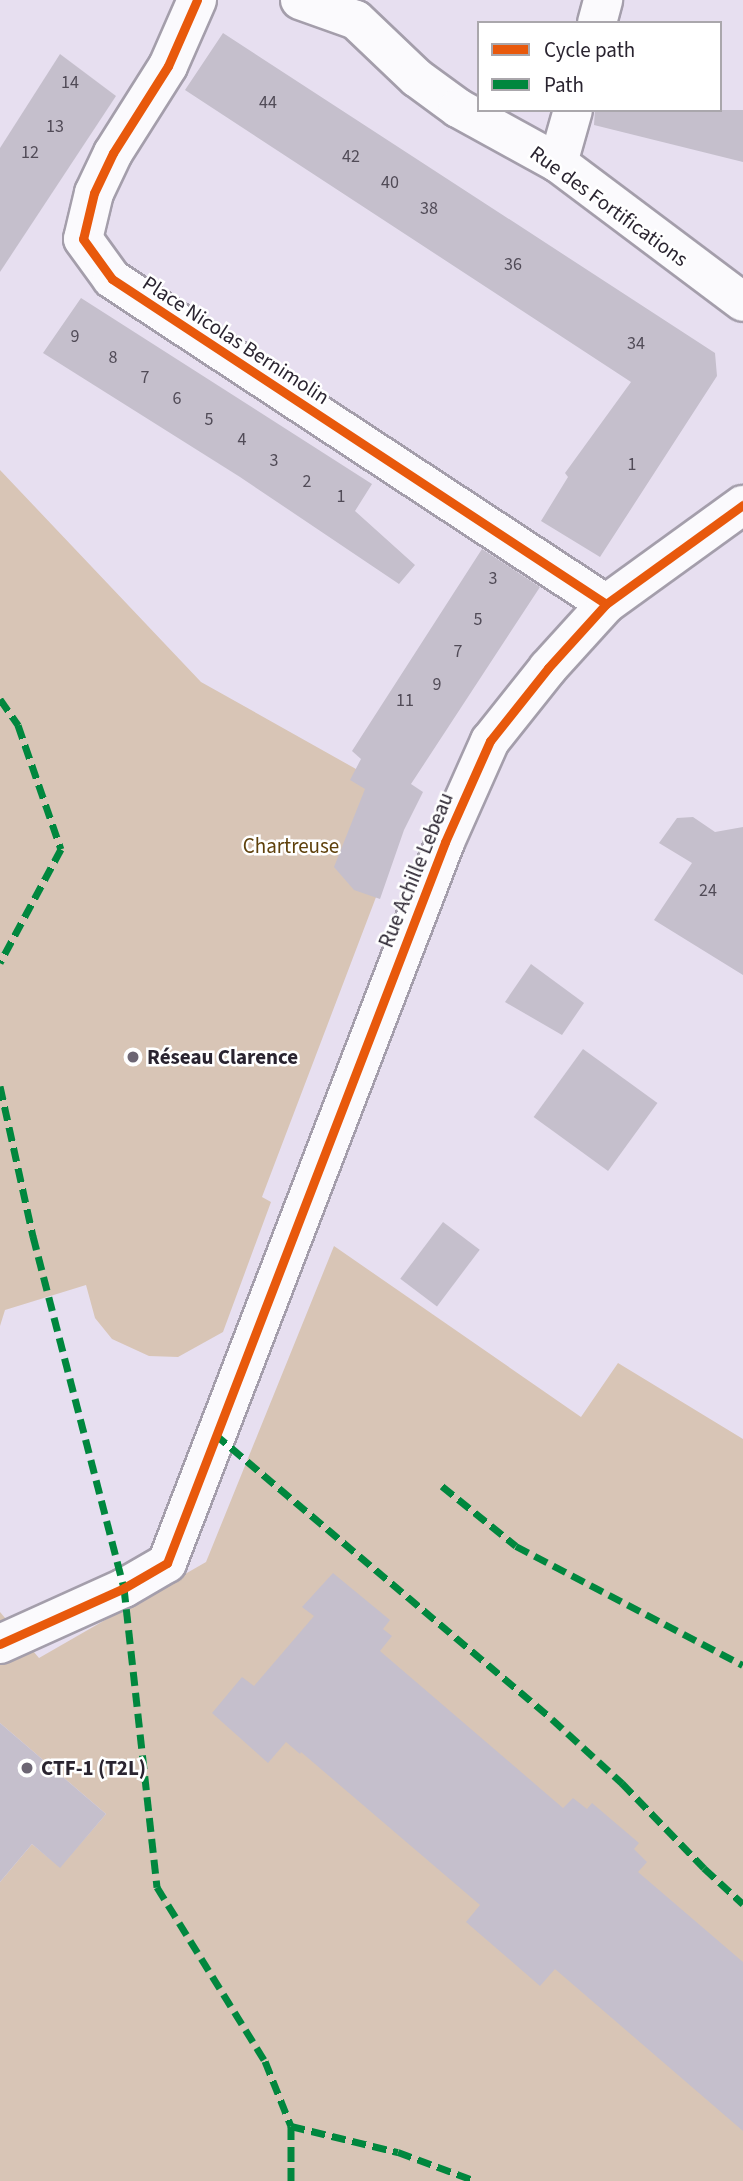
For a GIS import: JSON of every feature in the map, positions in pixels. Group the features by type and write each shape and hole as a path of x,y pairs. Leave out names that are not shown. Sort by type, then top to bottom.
{"street":[{"name":"Place Nicolas Bernimolin","path":"197,0 168,66 113,153 94,193 83,239 112,279 606,604"},
{"name":"Rue des Fortifications","path":"300,0 368,10 417,78 458,108 558,163 743,302"},
{"path":"598,21 603,0"},
{"path":"558,163 572,112"},
{"name":"Rue Achille Lebeau","path":"0,1644 124,1588 167,1563 251,1338 440,855 490,741 548,668 606,604 743,505"}],"green space":[{"name":"Chartreuse","path":"0,470 201,682 356,769 408,813 262,1197 271,1202 223,1332 178,1357 149,1356 112,1339 95,1318 86,1285 5,1310 0,1326"},
{"path":"334,1246 581,1417 618,1363 743,1439 743,2181 0,2181 0,1882 32,1844 60,1867 106,1814 0,1723 0,1612 39,1658 206,1562"}],"building":[{"path":"223,33 715,353 717,376 600,557 541,521 568,477 565,473 631,382 185,90"},
{"path":"60,54 116,96 0,272 0,148"},
{"path":"743,110 743,162 594,125 595,112"},
{"path":"81,298 372,484 355,511 415,565 399,584 240,477 43,353"},
{"path":"482,549 540,587 411,784 423,792 404,830 380,899 354,890 334,867 365,789 350,780 361,759 352,751"},
{"path":"693,817 715,832 743,827 743,975 654,920 692,863 659,843 677,818"},
{"path":"531,964 584,1003 562,1035 505,1002"},
{"path":"583,1049 657,1103 608,1171 534,1117"},
{"path":"443,1222 480,1250 437,1306 400,1279"},
{"path":"333,1573 390,1620 383,1629 392,1636 380,1651 563,1808 573,1798 587,1809 592,1803 639,1843 634,1849 647,1862 638,1872 743,1962 743,2131 555,1969 540,1986 466,1922 480,1905 301,1752 300,1754 286,1742 268,1763 212,1713 242,1677 254,1686 314,1616 302,1607"},
{"name":"CTF-1 (T2L)","path":"0,1723 106,1814 60,1868 32,1844 0,1882"}],"marked path":[{"path":"0,699 18,725 61,849 0,963"},
{"path":"0,1086 33,1236 124,1588 157,1887 265,2061 291,2126 291,2181"},
{"path":"215,1434 552,1719 622,1783 704,1868 743,1904"},
{"path":"442,1486 516,1546 743,1665"},
{"path":"291,2126 398,2152 476,2181"}],"cycle path":[{"path":"197,0 168,66 113,153 94,193 83,239 112,279 606,604"},
{"path":"0,1644 124,1588 167,1563 445,842 490,741 548,668 606,604 743,505"}],"place":[{"name":"Réseau Clarence","path":"133,1057"},
{"name":"CTF-1 (T2L)","path":"27,1768"}]}
